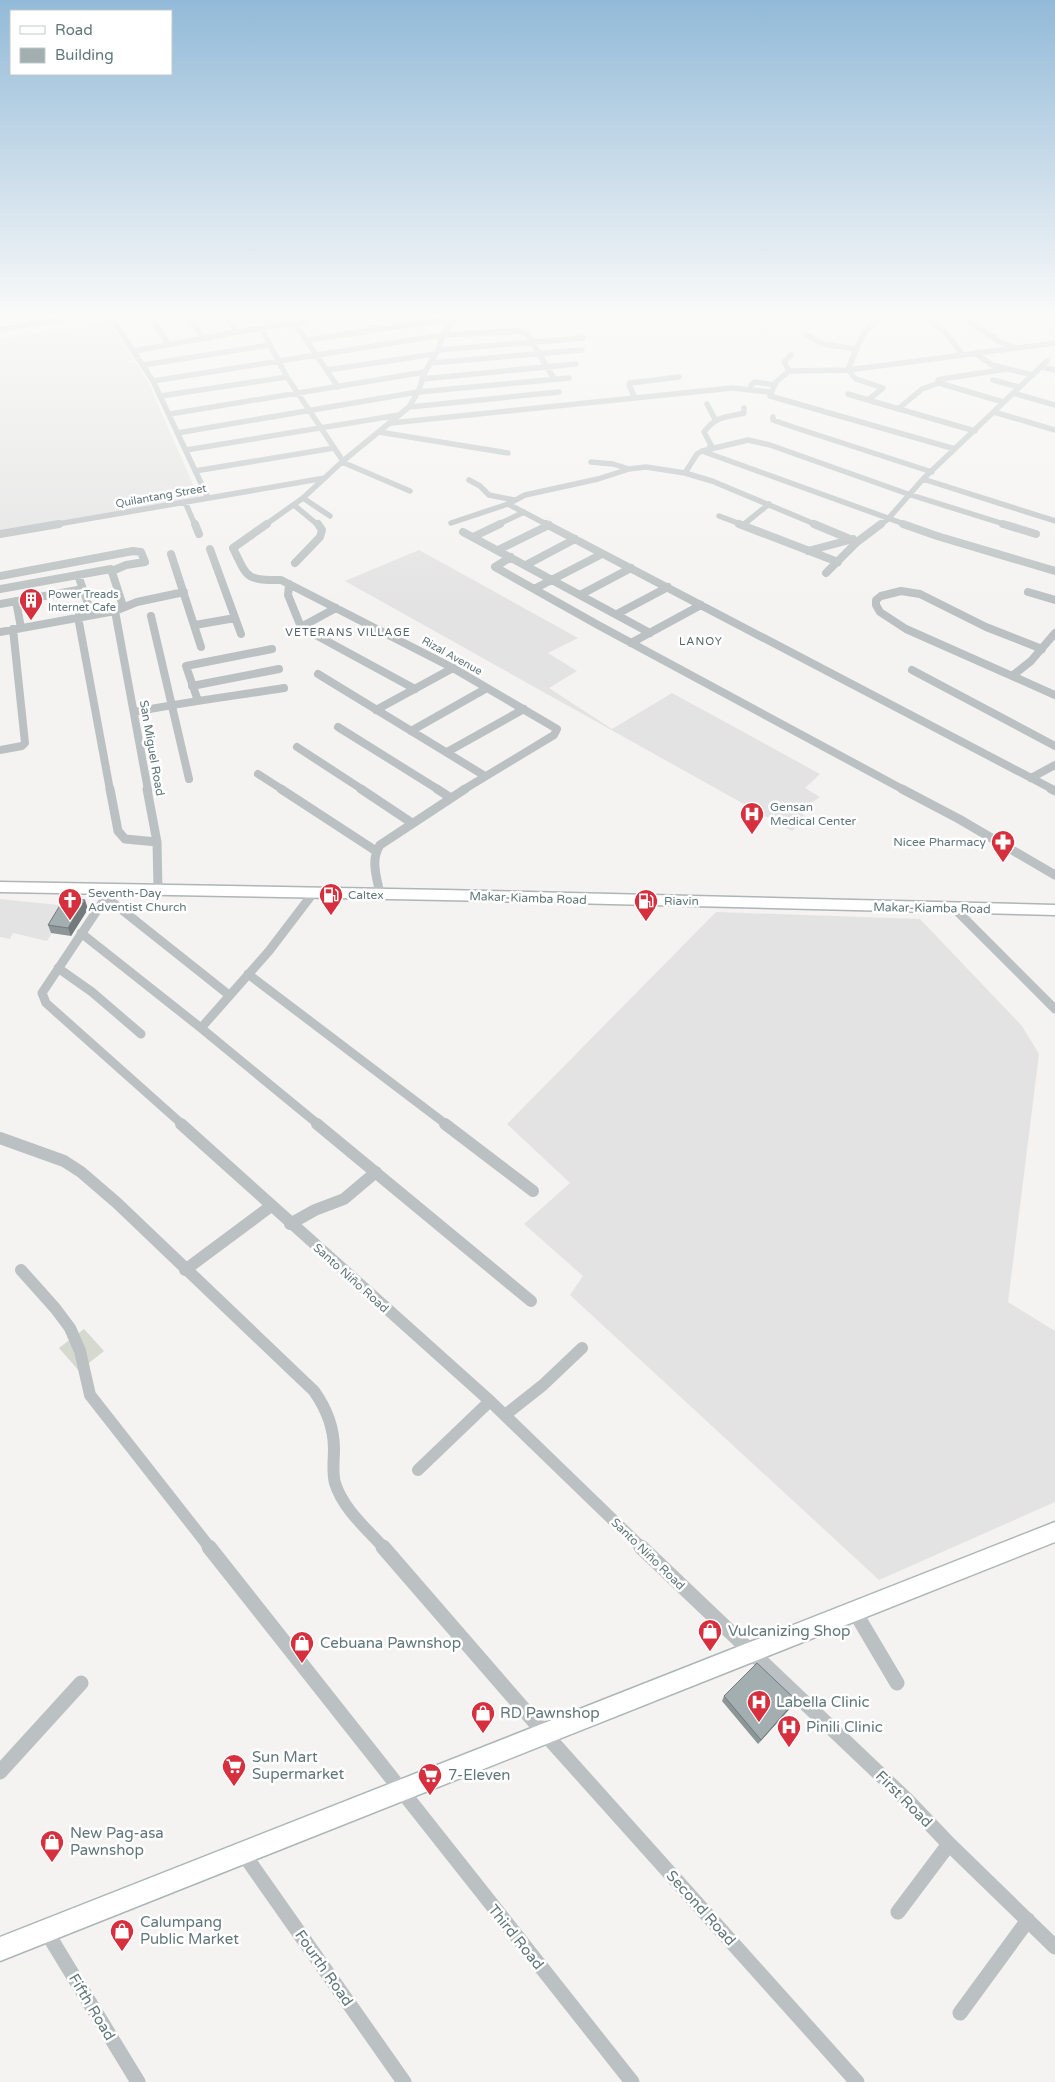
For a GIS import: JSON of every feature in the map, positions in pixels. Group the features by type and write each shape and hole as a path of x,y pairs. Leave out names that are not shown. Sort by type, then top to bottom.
{"main road":[{"name":"Makar-Kiamba Road","path":"0,887 110,893 158,890 314,892 1055,910"}],"street":[{"path":"168,411 208,498"},
{"path":"170,414 187,411"},
{"path":"177,433 297,411"},
{"path":"310,411 342,462 410,491"},
{"path":"295,563 320,537 322,530 294,505 342,462 404,411"},
{"path":"391,423 507,411"},
{"path":"711,411 715,420"},
{"path":"709,448 710,445 704,432 708,425 715,420 741,414 744,411"},
{"path":"820,411 955,449"},
{"path":"906,411 975,431"},
{"path":"826,573 838,562 855,541 888,519 923,478 932,472 994,412 1055,430"},
{"path":"186,450 400,415"},
{"path":"773,417 772,419 776,421 932,472"},
{"path":"379,432 508,453"},
{"path":"685,473 697,454 702,451 741,441 754,440 908,494 1036,534"},
{"path":"729,455 741,441"},
{"path":"195,471 334,448"},
{"path":"702,451 729,455 888,519 1055,572"},
{"path":"591,462 613,464 629,469"},
{"path":"451,522 537,492 598,479 629,469 646,466 685,473 712,481 855,541"},
{"name":"Quilantang Street","path":"0,534 325,478"},
{"path":"923,478 1055,521"},
{"path":"469,480 480,486 489,495 511,502 524,512 602,554 1055,791"},
{"path":"303,498 330,516"},
{"path":"185,502 199,534"},
{"path":"743,525 769,504"},
{"name":"Rizal Avenue","path":"294,505 233,548 245,573 251,578 280,580 289,584 453,668 557,729 554,735 485,776"},
{"path":"473,537 524,512"},
{"path":"720,516 838,562"},
{"path":"498,550 550,525"},
{"path":"463,532 511,556 650,633"},
{"path":"526,565 576,539"},
{"path":"807,551 855,541"},
{"path":"210,549 241,634"},
{"path":"0,576 133,551 141,552 145,562 126,565 112,571 111,569 0,589"},
{"path":"171,554 202,647"},
{"path":"534,589 602,554"},
{"path":"511,556 495,566 856,765 959,819 1055,875"},
{"path":"580,595 631,568"},
{"name":"San Miguel Road","path":"112,571 157,842 158,890"},
{"path":"78,575 92,615"},
{"path":"289,584 288,595 301,627 415,689"},
{"path":"617,614 668,587"},
{"path":"0,604 83,590"},
{"path":"1042,649 986,627 910,591 890,593 876,600 876,605 880,612 906,629 1055,695"},
{"path":"0,632 92,615 184,592"},
{"path":"1028,592 1055,600"},
{"path":"0,750 25,744 16,601"},
{"path":"631,642 700,605"},
{"path":"301,627 336,608"},
{"path":"151,616 190,780"},
{"path":"78,618 118,832 125,839 157,842"},
{"path":"195,625 235,618"},
{"path":"1012,676 1042,649 1055,633"},
{"path":"198,701 186,669 188,665 272,649"},
{"path":"192,686 279,668"},
{"path":"376,710 453,668"},
{"path":"912,670 1055,746"},
{"path":"318,674 485,776 388,839 376,851 375,860 380,894"},
{"path":"135,712 172,704 284,688"},
{"path":"412,731 487,688"},
{"path":"447,752 524,709"},
{"path":"338,727 451,798"},
{"path":"297,747 412,823"},
{"path":"1031,778 1055,765"},
{"path":"258,774 376,851"},
{"path":"201,1028 248,974 314,892"},
{"path":"110,893 230,995"},
{"name":"Santo Niño Road","path":"110,893 42,993 46,1003 290,1224 490,1401 752,1652"},
{"path":"955,909 1055,1009"},
{"path":"81,933 201,1028 531,1301"},
{"path":"58,968 92,992 141,1034"},
{"path":"248,974 533,1191"},
{"name":"Second Road","path":"0,1138 64,1161 81,1172 117,1203 314,1391 324,1403 334,1437 334,1477 338,1492 347,1506 546,1734 857,2082"},
{"path":"290,1224 315,1210 344,1200 376,1172"},
{"path":"186,1270 271,1206"},
{"name":"Third Road","path":"21,1270 66,1321 80,1350 82,1373 90,1395 401,1792 632,2082"},
{"path":"505,1415 543,1384 582,1348"},
{"path":"418,1470 490,1401"},
{"path":"0,1949 1055,1532"},
{"path":"855,1612 897,1683"},
{"name":"First Road","path":"752,1652 908,1801 949,1844 1055,1947"},
{"path":"0,1772 81,1683"},
{"path":"898,1912 949,1844"},
{"name":"Fourth Road","path":"243,1854 404,2082"},
{"path":"960,2013 1028,1920"},
{"name":"Fifth Road","path":"46,1931 138,2082"}],"shaded area":[{"path":"0,411 161,411 199,498 0,531"},
{"path":"419,550 578,638 548,653 577,671 549,688 612,729 672,693 820,774 805,788 820,797 799,811 807,818 792,831 345,581"},
{"path":"0,899 68,906 47,941 13,933 10,939 0,937"},
{"path":"716,912 920,919 1022,1026 1039,1054 1008,1302 1055,1331 1055,1502 879,1580 570,1295 583,1276 524,1224 570,1183 507,1124"},
{"path":"84,1329 104,1351 79,1371 59,1348"}],"building":[{"path":"65,897 85,900 68,928 48,925"},
{"name":"Labella Clinic","path":"757,1663 796,1700 761,1740 724,1696"}],"place":[{"name":"Power Treads Internet Cafe","path":"31,621"},
{"name":"Gensan Medical Center","path":"752,835"},
{"name":"Nicee Pharmacy","path":"1003,863"},
{"name":"Caltex","path":"331,916"},
{"name":"Seventh-Day Adventist Church","path":"70,921"},
{"name":"Riavin","path":"646,922"},
{"name":"Vulcanizing Shop","path":"710,1652"},
{"name":"Cebuana Pawnshop","path":"302,1664"},
{"name":"Labella Clinic","path":"759,1723"},
{"name":"RD Pawnshop","path":"483,1734"},
{"name":"Pinili Clinic","path":"789,1748"},
{"name":"Sun Mart Supermarket","path":"234,1787"},
{"name":"7-Eleven","path":"430,1796"},
{"name":"New Pag-asa Pawnshop","path":"52,1863"},
{"name":"Calumpang Public Market","path":"122,1952"}],"district":[{"name":"VETERANS VILLAGE","path":"348,632"},
{"name":"LANOY","path":"701,641"}]}
